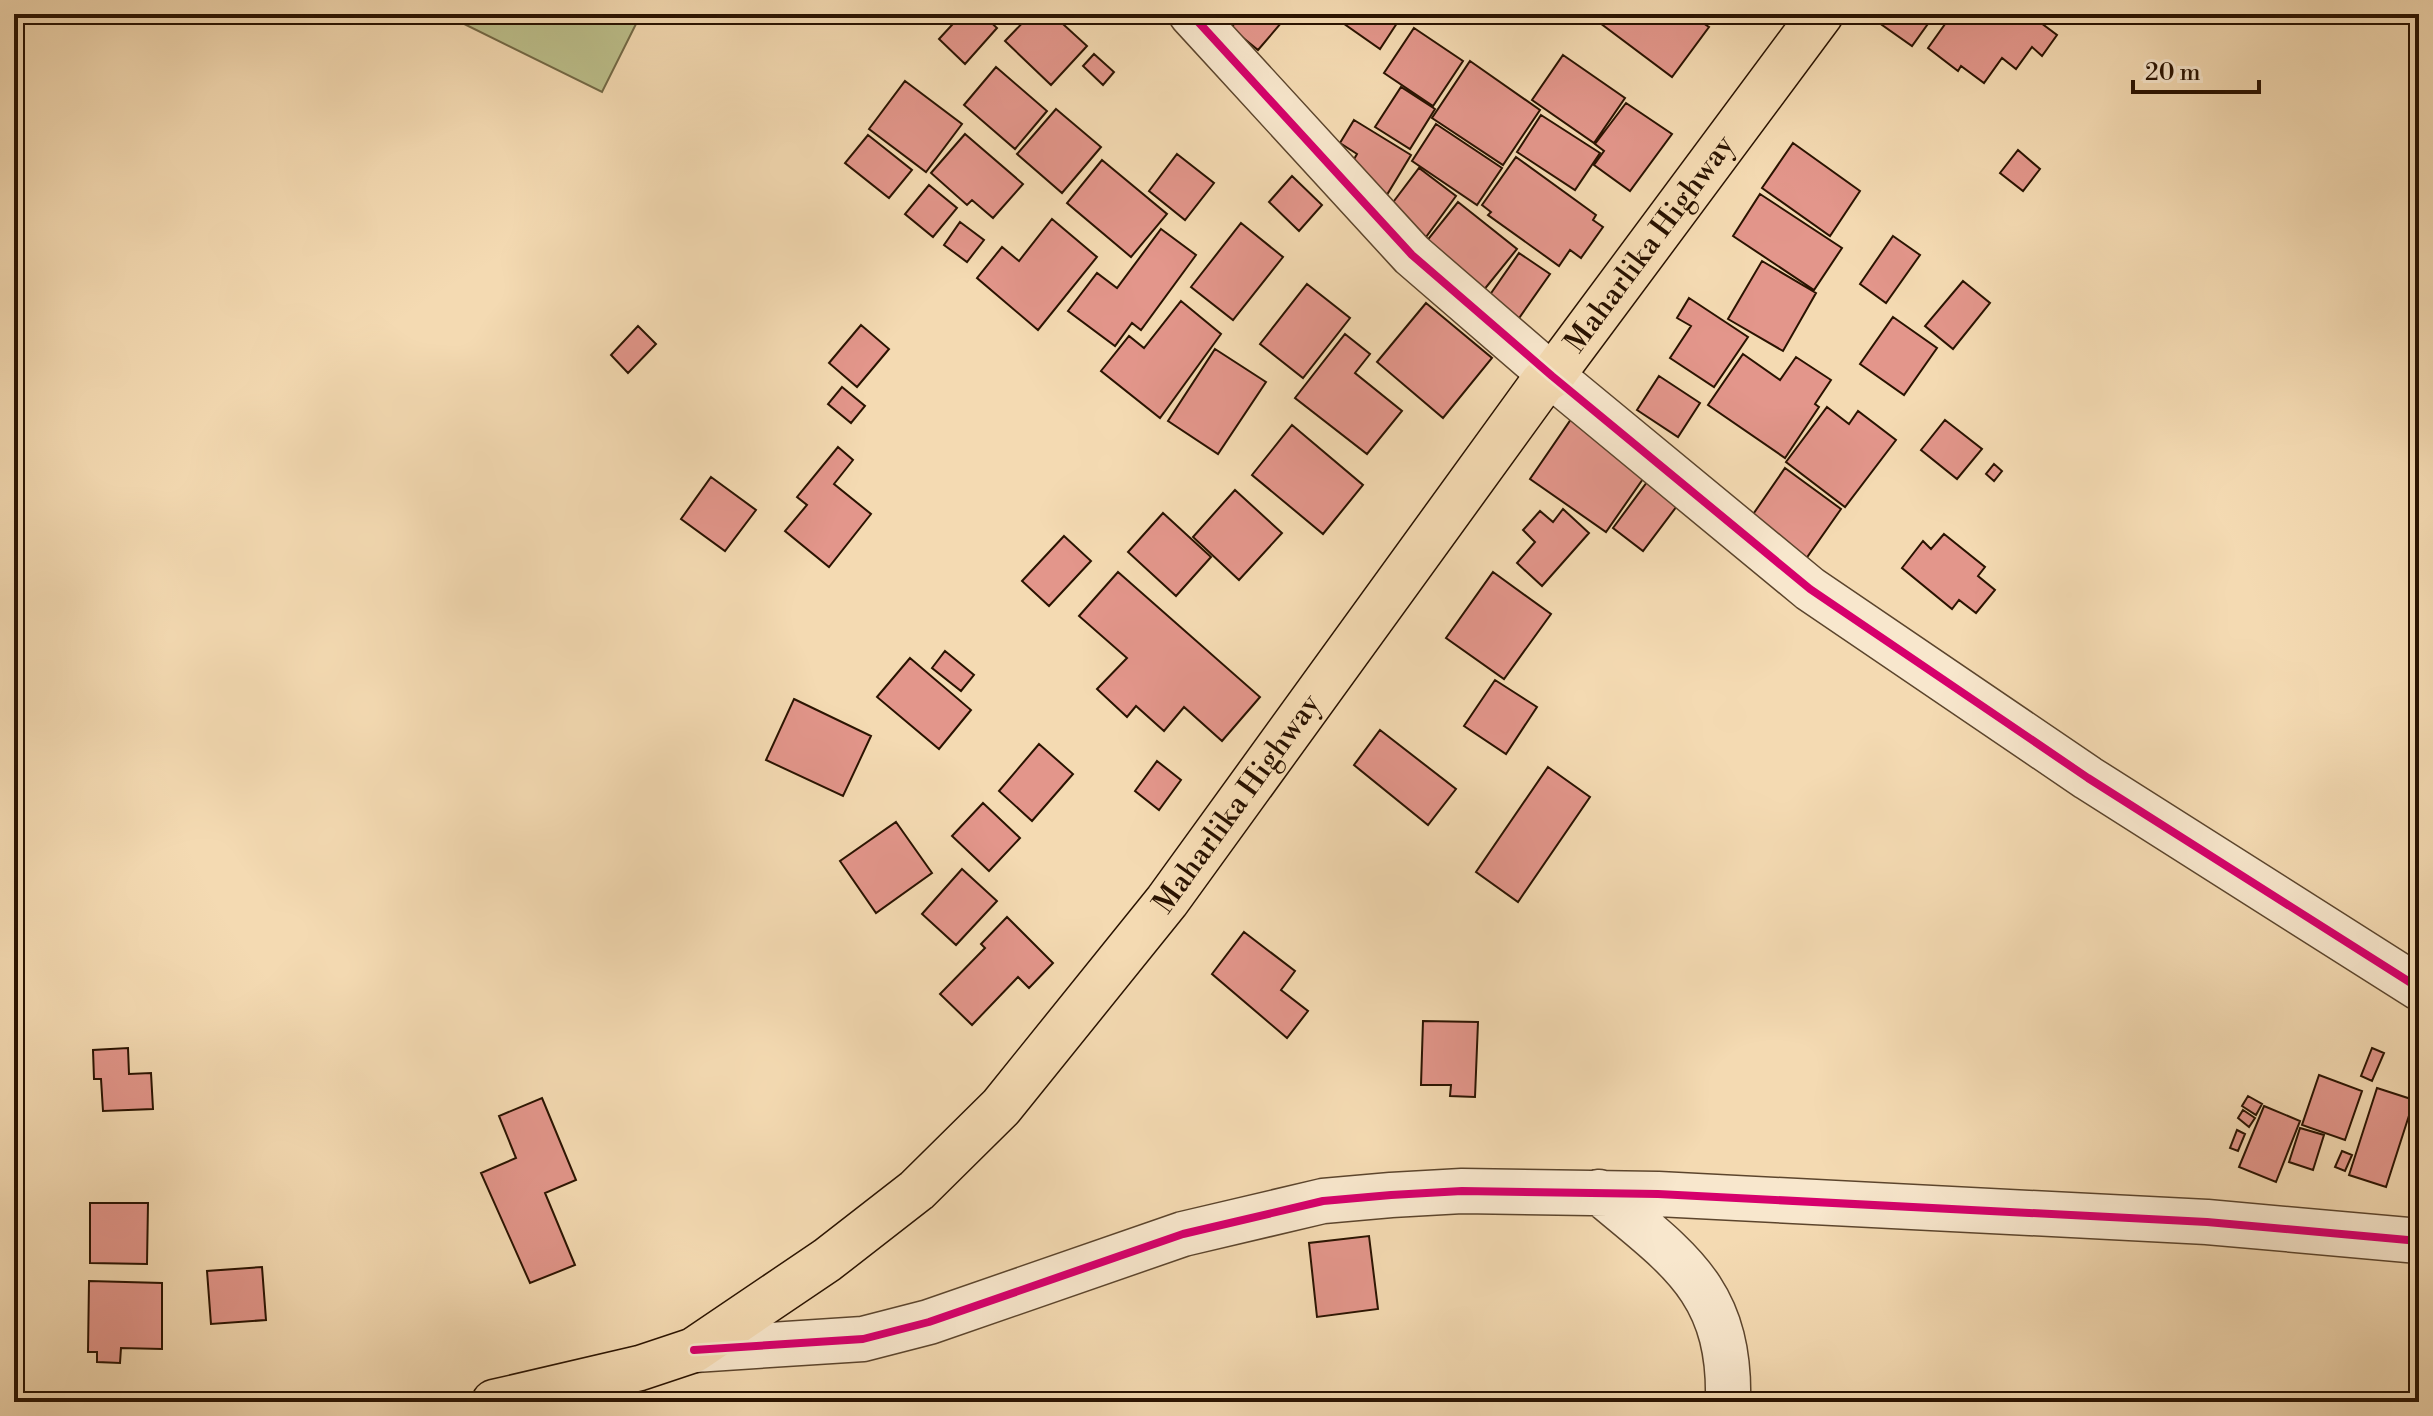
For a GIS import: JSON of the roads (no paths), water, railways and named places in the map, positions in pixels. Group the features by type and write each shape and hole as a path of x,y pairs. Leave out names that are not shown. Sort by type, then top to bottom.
{"highway":[{"name":"Maharlika Highway","path":"494,1402 640,1368 694,1350 827,1260 917,1190 1001,1107 1167,901 1543,382 1552,376 1821,14"}],"street":[{"path":"1191,14 1412,255 1552,376 1810,589 2088,778 2419,988"},
{"path":"694,1350 863,1339 929,1322 1183,1234 1323,1201 1462,1191 1599,1192 2191,1221 2419,1241"},
{"path":"1599,1192 1685,1264 1710,1302 1723,1333 1729,1372 1728,1402"}]}
